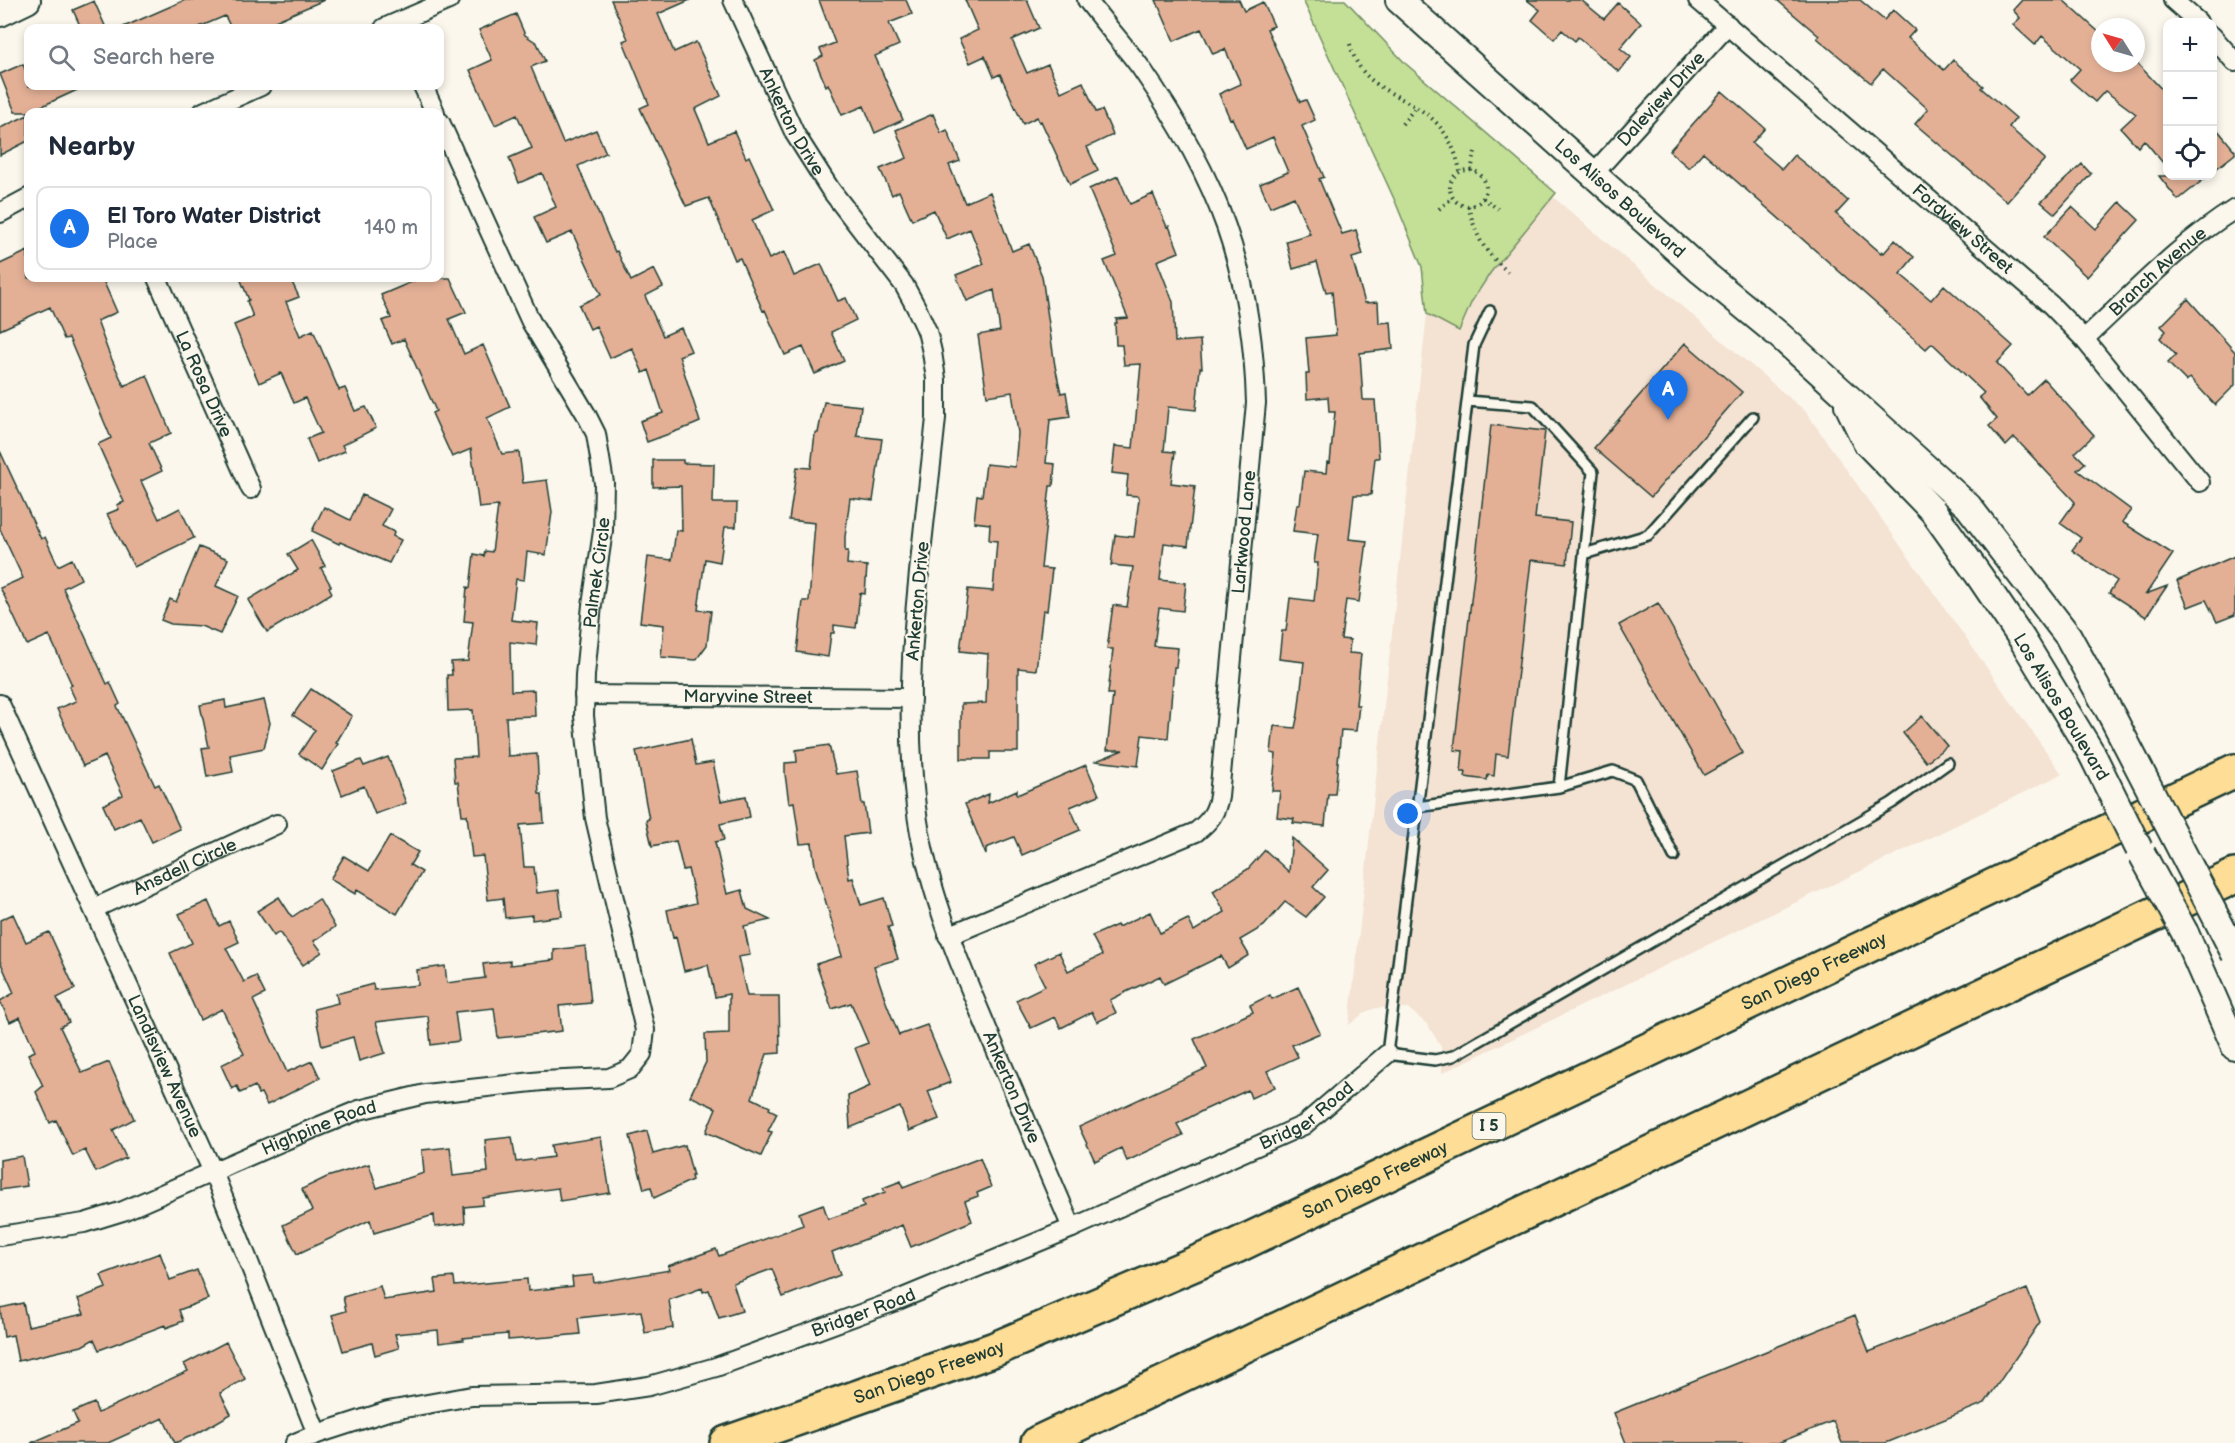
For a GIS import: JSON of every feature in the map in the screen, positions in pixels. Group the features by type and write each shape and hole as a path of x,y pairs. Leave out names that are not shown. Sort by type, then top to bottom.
{"highway":[{"name":"San Diego Freeway","path":"728,1443 995,1349 1236,1246 2235,771"},
{"path":"1038,1443 2235,876"}],"main road":[{"path":"0,13 27,0"},
{"name":"Los Alisos Boulevard","path":"1399,0 1594,172 1692,263 1779,335 1968,506 2068,636 2235,954"},
{"name":"Los Alisos Boulevard","path":"1843,394 1866,442 1933,511 1980,577 2022,639 2092,754 2139,849 2185,933 2235,1047"}],"street":[{"path":"398,24 449,0"},
{"name":"Ankerton Drive","path":"733,0 795,134 830,189 904,285 927,331 936,379 936,418 915,624 911,698 916,808 924,852 948,936 1072,1228"},
{"name":"Larkwood Lane","path":"948,936 1196,832 1209,822 1216,810 1219,796 1256,403 1253,342 1246,293 1225,219 1193,151 1169,110 1138,65 1087,0"},
{"name":"Fordview Street","path":"1698,0 2051,305 2084,339 2200,482"},
{"path":"2173,0 2193,18"},
{"name":"Daleview Drive","path":"1594,172 1728,25"},
{"path":"2217,42 2235,62"},
{"path":"212,108 252,90"},
{"path":"425,90 433,108"},
{"name":"Palmek Circle","path":"444,131 531,322 596,434 604,483 603,531 592,605 584,716 595,818 643,1018 645,1041 642,1054"},
{"path":"0,213 24,200"},
{"name":"Branch Avenue","path":"2084,339 2178,252 2235,209"},
{"name":"La Rosa Drive","path":"159,282 251,489"},
{"name":"Maryvine Street","path":"584,695 911,698"},
{"name":"Landisview Avenue","path":"0,704 95,908 213,1172 317,1434"},
{"name":"Ansdell Circle","path":"95,908 277,824"},
{"name":"Highpine Road","path":"0,1236 104,1218 359,1110 425,1094 542,1082 609,1078 630,1069 642,1054"},
{"name":"Bridger Road","path":"295,1443 388,1411 472,1396 596,1394 649,1386 716,1367 893,1302 1072,1228 1304,1125 1387,1054"}],"lane":[{"path":"1490,311 1474,345 1387,1054 1434,1060 1453,1056 1892,803 1948,763"},
{"path":"1467,401 1533,406 1593,472 1559,787"},
{"path":"1584,554 1648,535 1753,417"},
{"path":"1417,807 1559,787 1613,771 1636,780 1674,856"}],"path":[{"path":"1350,44 1353,55 1372,83 1427,115 1446,135 1457,156 1460,171"},
{"path":"1402,124 1415,108"},
{"path":"1471,171 1475,152"},
{"path":"1460,171 1471,171 1483,178 1486,193 1478,203 1464,207 1452,198 1450,187 1452,179 1460,171"},
{"path":"1439,209 1452,198"},
{"path":"1483,198 1498,209"},
{"path":"1468,206 1477,237 1489,255 1508,272"}],"shaded area":[{"path":"1553,197 1805,411 2062,774 1442,1073 1441,1047 1428,1025 1409,1009 1376,1008 1365,1012 1349,1025 1427,314 1459,331 1472,301 1491,272"}],"green space":[{"path":"1303,0 1345,0 1406,64 1556,193 1491,272 1472,301 1459,331 1427,314 1422,267 1395,201"}],"building":[{"path":"185,0 324,0 268,24 229,24 225,16 206,24 130,24"},
{"path":"611,0 690,0 658,14 674,52 696,42 721,96 695,109 709,142 734,131 746,158 749,156 774,210 752,220 769,259 784,252 794,276 821,264 838,301 846,298 856,320 831,332 844,361 815,374 803,347 785,355 740,258 735,260 709,198 686,206 640,108 649,104 623,41 628,39"},
{"path":"819,0 906,0 912,14 889,23 899,45 875,56 903,120 875,133 864,106 842,115 815,60 823,56 820,49 835,43"},
{"path":"965,0 1027,0 1039,28 1012,40 1027,73 1048,64 1061,92 1083,82 1096,112 1102,110 1113,135 1087,147 1098,171 1070,184 1041,121 1039,122 1037,117 1023,124 1000,74 994,77 985,56 970,63 959,39 978,30"},
{"path":"1156,0 1239,0 1244,11 1263,2 1274,26 1267,29 1300,102 1306,100 1315,120 1302,126 1324,177 1319,179 1342,234 1356,230 1363,255 1352,258 1365,303 1378,302 1379,323 1391,322 1393,349 1360,353 1363,400 1375,400 1379,458 1375,458 1371,495 1354,495 1349,539 1367,541 1359,602 1346,600 1341,639 1350,640 1349,653 1361,654 1356,705 1359,705 1356,731 1341,730 1335,794 1328,794 1325,826 1293,823 1294,819 1277,817 1280,791 1272,791 1276,754 1271,753 1274,726 1295,728 1298,714 1304,662 1279,659 1282,631 1286,631 1290,598 1314,601 1318,563 1314,563 1318,534 1293,531 1297,504 1300,504 1304,471 1326,473 1327,462 1330,463 1335,412 1329,412 1328,397 1307,399 1306,374 1309,374 1306,338 1336,335 1332,291 1326,292 1317,262 1293,269 1286,241 1310,234 1294,197 1270,207 1260,184 1288,172 1273,137 1246,149 1232,118 1230,119 1219,94 1241,84 1225,49 1213,54 1201,29 1174,41"},
{"path":"1527,0 1581,0 1604,19 1618,3 1641,23 1620,48 1631,57 1619,72 1578,37 1575,41 1562,30 1554,39 1532,20 1540,10"},
{"path":"1777,0 1860,0 1884,20 1893,10 1915,30 1908,38 1944,70 1953,60 1983,86 1981,88 2016,118 2009,127 2045,159 2007,202 1915,124 1928,109 1883,69 1871,83 1817,38 1819,36"},
{"path":"2022,0 2063,0 2091,25 2091,72 2145,72 2163,91 2163,163 2144,140 2138,147 2121,128 2136,114 2105,91 2095,102 2070,80 2080,69 2042,36 2035,45 2013,25 2020,18 2013,10"},
{"path":"94,1 104,24 79,24 73,10"},
{"path":"516,14 525,35 537,43 545,61 531,67 563,143 596,130 606,153 578,166 615,252 617,251 631,281 654,269 663,287 645,296 663,336 681,328 691,351 679,356 700,422 647,442 640,421 663,413 649,370 643,373 632,348 610,358 596,326 590,329 579,305 601,295 572,232 546,243 534,217 556,207 542,173 519,183 509,158 532,148 517,115 495,125 470,70 492,60 479,30"},
{"path":"23,64 24,90 77,90 40,108 24,108 24,112 15,112 0,74"},
{"path":"1722,91 1765,128 1752,143 1782,169 1794,155 1821,177 1848,201 1836,214 1881,253 1882,251 1884,253 1895,240 1914,257 1900,274 1931,300 1944,285 2013,346 1997,363 2027,395 2044,379 2094,435 2075,453 2085,463 2077,470 2131,510 2122,522 2173,554 2146,594 2167,586 2146,617 2109,593 2117,581 2072,550 2081,538 2060,523 2075,502 2016,439 2014,438 2006,446 1989,426 1997,419 1979,397 1984,393 1932,343 1926,349 1703,152 1689,168 1669,151"},
{"path":"933,114 941,133 947,130 960,161 949,165 965,203 990,192 1012,251 1029,244 1042,276 1055,366 1061,393 1066,392 1070,417 1050,420 1046,463 1055,464 1053,486 1050,486 1041,568 1052,569 1047,611 1043,610 1036,670 1018,668 1018,752 990,752 990,759 961,759 961,704 986,703 988,654 960,651 968,589 993,591 997,541 989,540 990,524 974,522 977,495 982,496 986,464 1015,467 1018,433 1012,392 987,396 978,335 1000,331 994,290 967,301 956,275 984,264 970,229 947,239 934,210 912,220 899,191 892,195 880,169 907,158 896,130"},
{"path":"24,117 24,143 0,155 0,128"},
{"path":"2217,129 2235,151 2235,154 2217,168"},
{"path":"2082,164 2091,174 2055,214 2041,202"},
{"path":"1118,176 1130,204 1153,194 1167,227 1169,226 1179,252 1157,261 1173,302 1175,342 1200,340 1202,368 1200,368 1196,410 1168,407 1164,451 1175,452 1171,483 1195,486 1188,546 1164,543 1160,580 1186,583 1183,611 1159,608 1154,646 1178,648 1176,667 1174,667 1168,738 1142,735 1138,766 1096,761 1123,750 1107,750 1113,694 1108,694 1113,649 1107,649 1113,605 1127,607 1133,567 1111,565 1115,535 1134,537 1139,499 1138,496 1126,495 1128,475 1112,473 1115,446 1133,448 1141,364 1124,365 1122,345 1116,345 1116,319 1128,318 1104,261 1117,256 1089,189"},
{"path":"2159,176 2163,176 2163,180 2203,180 2178,200"},
{"path":"2120,202 2139,220 2087,277 2044,237 2072,207 2096,229"},
{"path":"24,253 24,282 104,282 117,312 97,321 108,351 124,386 147,375 171,433 149,443 162,471 141,481 159,519 180,508 194,538 134,567 107,514 119,509 117,505 124,502 98,444 111,438 69,338 64,339 50,307 0,330 0,264"},
{"path":"444,278 450,278 466,312 449,319 464,354 483,345 510,407 487,418 502,454 519,452 523,483 547,480 552,512 546,555 527,552 524,580 516,579 511,620 538,623 536,645 510,642 511,691 534,690 535,716 506,717 508,756 537,754 539,794 542,794 544,823 520,825 524,867 534,867 537,893 559,890 562,916 532,920 532,915 505,918 503,898 488,900 483,856 472,857 467,815 462,815 453,758 476,757 473,710 448,711 447,675 452,675 451,662 468,661 473,622 464,621 467,587 470,588 474,554 484,556 485,551 492,552 498,506 479,508 471,449 452,457 432,413 436,411 404,339 392,344 382,321 391,318 381,295 412,282 444,282"},
{"path":"242,282 292,282 299,297 286,302 300,336 313,330 339,390 345,388 355,411 366,407 376,428 342,445 345,451 317,463 307,439 321,433 305,398 294,403 281,373 259,383 234,325 253,317 247,301 249,300"},
{"path":"2188,299 2235,352 2235,385 2215,405 2190,378 2186,381 2168,363 2176,355 2160,338 2166,331 2161,326"},
{"path":"1685,343 1742,392 1651,497 1594,448"},
{"path":"824,402 861,406 857,436 882,439 873,501 850,498 845,537 845,551 848,551 847,564 867,566 865,594 860,593 856,628 834,625 828,657 797,652 803,601 809,601 815,523 789,520 797,467 811,468 815,433 818,433"},
{"path":"1491,425 1545,431 1535,518 1571,522 1567,564 1531,560 1508,756 1496,754 1494,776 1488,775 1487,780 1465,777 1466,772 1461,772 1463,751 1454,750"},
{"path":"0,451 41,539 45,537 58,566 72,559 81,579 63,588 107,684 110,682 120,704 117,706 155,786 159,784 180,829 152,842 140,817 114,829 103,805 123,795 105,756 83,766 57,709 76,701 69,686 72,685 49,635 27,645 0,588 23,578 0,529"},
{"path":"653,460 683,460 683,463 714,464 713,503 737,503 736,527 725,527 720,562 705,559 698,610 711,611 707,645 696,660 661,657 664,625 640,622 648,557 672,560 676,530 682,531 681,486 653,487"},
{"path":"362,495 391,509 382,526 394,532 393,536 401,540 389,563 312,531 324,507 350,520"},
{"path":"311,540 325,566 321,568 331,586 329,587 332,593 267,632 248,600 298,570 288,554"},
{"path":"199,547 228,559 216,586 238,596 220,634 201,626 171,624 161,620 170,599 176,602"},
{"path":"2235,556 2235,615 2217,622 2206,600 2188,607 2177,581"},
{"path":"1658,603 1743,753 1704,775 1619,625"},
{"path":"311,689 352,716 322,770 299,754 315,730 293,715"},
{"path":"225,700 226,708 264,700 270,723 264,748 230,755 233,772 207,777 202,748 209,747 200,705"},
{"path":"1922,716 1947,746 1926,762 1903,733"},
{"path":"691,739 696,765 713,762 721,801 746,796 750,817 720,824 724,840 715,842 727,894 742,890 747,909 770,920 744,926 750,955 738,957 747,996 779,996 780,1053 767,1054 752,1098 777,1113 768,1131 772,1132 761,1156 706,1132 716,1108 690,1096 706,1062 705,1034 729,1033 729,994 715,997 708,965 684,971 667,910 696,903 688,869 683,870 676,841 652,846 636,751"},
{"path":"829,745 836,774 857,771 862,804 864,804 868,833 844,836 849,879 853,878 861,905 884,898 892,926 888,927 898,959 874,966 886,1002 899,1035 927,1025 951,1082 928,1091 939,1119 909,1131 900,1107 850,1128 848,1096 870,1086 855,1048 868,1043 851,1003 832,1009 816,964 842,956 815,866 812,843 800,844 794,802 789,803 785,763 797,762 796,750"},
{"path":"388,757 406,803 375,814 364,786 342,795 333,771 361,760 364,766"},
{"path":"1086,765 1099,795 1070,807 1080,830 1022,855 1014,837 986,848 986,855 965,804 989,794 988,803 1017,790 1017,795"},
{"path":"390,836 418,852 410,865 422,872 397,914 357,890 355,894 330,879 344,856 369,871"},
{"path":"1292,838 1328,870 1313,887 1324,897 1306,917 1285,902 1264,926 1240,940 1249,955 1228,968 1221,956 1164,984 1160,976 1110,1000 1116,1013 1097,1022 1092,1012 1061,1028 1055,1017 1031,1028 1016,1000 1045,986 1034,964 1059,952 1068,971 1102,955 1092,936 1150,912 1160,933 1188,919 1194,931 1225,912 1213,891 1248,869 1265,850 1289,872"},
{"path":"279,897 292,917 319,899 335,927 314,941 322,952 303,965 279,932 274,936 257,911"},
{"path":"208,901 219,926 229,921 239,942 226,948 244,982 256,976 265,994 253,1000 287,1072 312,1061 320,1078 267,1105 255,1086 240,1093 237,1086 232,1089 221,1065 244,1054 222,1009 200,1020 170,953 192,943 179,914"},
{"path":"13,914 26,942 49,932 75,989 57,998 69,1022 60,1027 82,1073 109,1062 134,1119 113,1130 126,1158 96,1172 85,1150 73,1156 56,1120 50,1123 36,1092 43,1086 28,1054 35,1051 20,1017 10,1022 0,1001 14,993 0,961 0,920"},
{"path":"585,946 591,1003 559,1006 562,1031 498,1038 494,1008 455,1012 459,1041 431,1045 428,1016 376,1022 385,1053 359,1061 353,1037 322,1046 314,1009 338,1003 336,994 373,984 374,990 418,985 417,970 445,966 447,983 485,978 483,964 510,961 510,965 554,960 554,950"},
{"path":"1298,987 1320,1033 1292,1045 1298,1057 1267,1071 1275,1087 1251,1098 1248,1090 1204,1110 1177,1124 1183,1135 1127,1161 1121,1148 1095,1161 1079,1127 1207,1068 1194,1039 1253,1012 1250,1005 1270,995 1272,999"},
{"path":"647,1131 653,1154 685,1145 693,1176 691,1176 692,1180 654,1198 651,1187 644,1189 630,1136"},
{"path":"512,1137 516,1162 553,1157 551,1145 601,1137 610,1193 560,1201 558,1188 483,1198 483,1205 464,1207 465,1223 435,1227 434,1215 374,1233 370,1220 297,1254 283,1225 312,1211 302,1189 327,1177 369,1164 377,1188 424,1173 422,1150 450,1147 453,1176 488,1172 485,1140"},
{"path":"22,1156 27,1186 0,1190 0,1160"},
{"path":"980,1158 991,1187 965,1201 972,1221 911,1247 902,1225 832,1252 840,1275 783,1297 772,1269 733,1283 742,1311 719,1318 709,1290 703,1292 702,1288 669,1300 673,1328 645,1333 641,1311 578,1318 580,1334 549,1337 508,1340 508,1334 463,1338 464,1340 439,1343 438,1330 395,1334 399,1348 375,1355 372,1343 343,1351 332,1315 346,1311 343,1297 380,1286 384,1300 437,1292 435,1279 454,1277 455,1286 527,1279 528,1291 573,1286 572,1277 593,1275 594,1283 670,1270 668,1266 716,1249 719,1256 803,1225 799,1213 823,1204 828,1219 864,1207 862,1201 885,1192 883,1188 901,1181 903,1188"},
{"path":"160,1253 170,1280 197,1270 208,1299 179,1310 183,1321 166,1328 165,1325 99,1350 94,1339 82,1346 18,1361 13,1335 4,1337 0,1308 23,1303 28,1326 84,1314 78,1299 106,1288 101,1275"},
{"path":"2027,1289 2040,1322 1985,1403 1886,1443 1842,1443 1833,1421 1778,1443 1626,1443 1614,1413 1855,1315 1869,1352"},
{"path":"226,1342 245,1379 220,1393 231,1414 198,1433 175,1443 163,1418 108,1443 31,1443 78,1423 73,1412 94,1403 98,1413 188,1371 184,1364"}],"place":[{"name":"El Toro Water District","path":"1668,420"}]}
